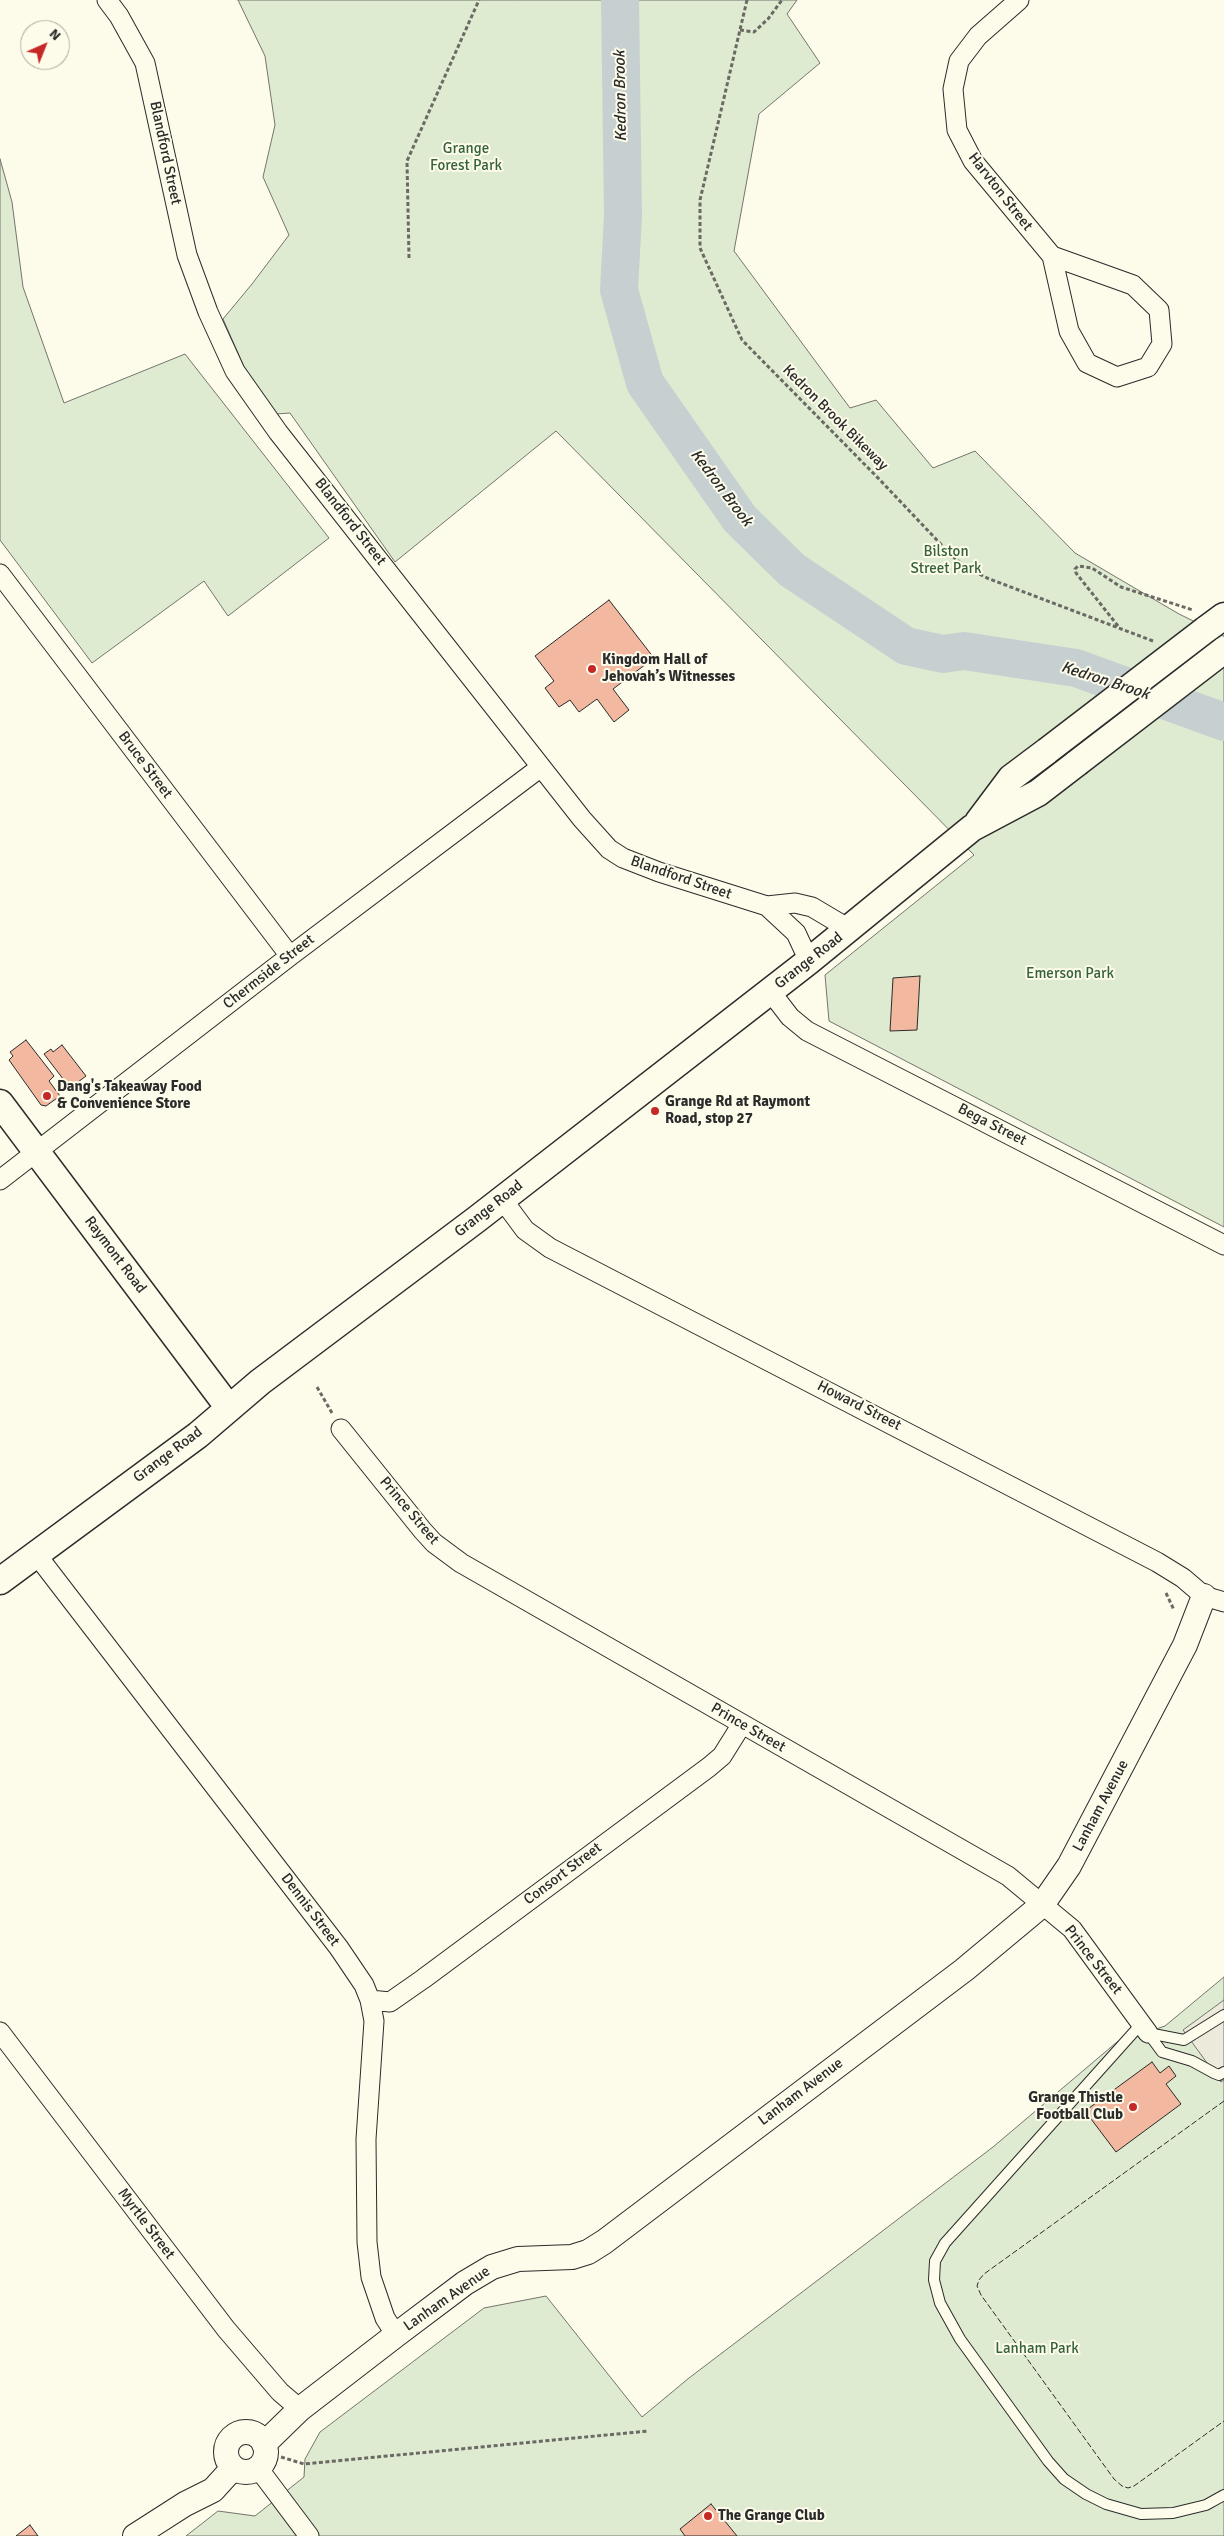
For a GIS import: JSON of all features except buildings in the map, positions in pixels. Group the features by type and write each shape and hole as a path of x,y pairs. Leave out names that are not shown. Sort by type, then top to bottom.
{"main road":[{"name":"Grange Road","path":"972,828 1011,778 1210,620"},
{"name":"Grange Road","path":"0,1581 198,1435 229,1408 770,992 972,828 1038,793 1224,650"},
{"name":"Raymont Road","path":"0,1103 229,1408"}],"street":[{"name":"Blandford Street","path":"107,0 119,16 145,63 187,255 208,312 236,371 278,432 595,835 623,858 667,875 767,906 795,903 812,907 849,929"},
{"name":"Harvton Street","path":"1019,0 978,36 959,61 953,89 957,130 973,161 1052,256 1069,331 1087,363 1117,377 1148,367 1162,344 1159,310 1133,285 1052,256"},
{"name":"Bruce Street","path":"0,574 290,956"},
{"name":"Chermside Street","path":"0,1180 290,956 541,767"},
{"name":"Blandford Street","path":"767,906 796,933 810,961"},
{"name":"Bega Street","path":"770,992 790,1017 807,1031 1224,1245"},
{"name":"Howard Street","path":"502,1199 525,1230 550,1248 1157,1562 1214,1599"},
{"name":"Prince Street","path":"341,1429 423,1531 444,1552 474,1571 1008,1876 1072,1929 1144,2029"},
{"name":"Dennis Street","path":"36,1554 339,1948 364,1985 370,2000 374,2021 366,2139 367,2242 371,2277 385,2318 396,2335"},
{"name":"Lanham Avenue","path":"263,2455 300,2409 465,2283 492,2266 518,2258 572,2257 588,2252 604,2242 964,1970 1042,1904 1069,1866 1185,1646 1214,1599"},
{"name":"Consort Street","path":"370,2000 390,2002 709,1767 722,1756 742,1724"},
{"name":"Myrtle Street","path":"0,2032 226,2329 280,2392 300,2409"},
{"path":"263,2455 246,2472 233,2468 228,2461 226,2452 228,2443 234,2436 242,2433 251,2433 259,2437 263,2455 309,2536"},
{"path":"135,2536 184,2504 212,2490 233,2468"}],"lane":[{"path":"1144,2029 1184,2040 1224,2015"},
{"path":"1144,2029 1162,2052 1192,2060 1220,2075 1224,2072"},
{"path":"1144,2029 945,2243 935,2261 934,2280 940,2303 960,2338 1048,2461 1064,2479 1086,2494 1106,2504 1141,2514 1173,2513 1206,2505 1224,2495"}],"path":[{"path":"409,258 407,161 478,0"},
{"name":"Kedron Brook Bikeway","path":"747,0 700,200 700,248 742,340 952,556 967,568 987,578 1162,644"},
{"path":"740,30 754,32 782,0"},
{"path":"1118,627 1076,573 1075,569 1078,566 1092,568 1121,587 1210,620"},
{"path":"317,1387 341,1429"},
{"path":"1162,1591 1168,1595 1176,1613"},
{"path":"263,2455 304,2464 648,2431"}],"green space":[{"path":"238,0 797,0 787,14 820,63 759,114 734,251 850,408 876,400 933,468 975,451 1075,553 1179,614 1224,636 1224,1227 829,1021 825,975 974,855 556,431 395,562 290,413 276,414 246,371 223,319 289,235 263,177 275,125 265,56"},
{"path":"0,159 12,202 23,287 64,403 185,354 329,538 228,616 204,581 92,663 0,540"},
{"name":"Lanham Park","path":"1224,1977 1224,2536 186,2536 218,2511 255,2516 304,2477 305,2459 320,2432 484,2308 546,2296 642,2417 689,2378 993,2147 1117,2042 1165,2026"}],"shaded area":[{"path":"1224,2000 1224,2080 1221,2082 1183,2030"}],"waterway":[{"name":"Kedron Brook","path":"620,0 623,215 619,290 645,383 740,519 792,570 906,646 943,654 964,651 1076,668 1224,722"}],"fence":[{"path":"1224,2101 984,2274 977,2286 981,2295 1114,2479 1122,2486 1128,2488 1134,2486 1224,2421"}],"place":[{"name":"Kingdom Hall of Jehovah’s Witnesses","path":"592,669"},
{"name":"Dang's Takeaway Food & Convenience Store","path":"47,1096"},
{"name":"Grange Rd at Raymont Road, stop 27","path":"655,1111"},
{"name":"Grange Thistle Football Club","path":"1133,2107"},
{"name":"The Grange Club","path":"708,2516"}],"park label":[{"name":"Grange Forest Park","path":"466,158"},
{"name":"Bilston Street Park","path":"946,560"},
{"name":"Emerson Park","path":"1070,974"}]}
